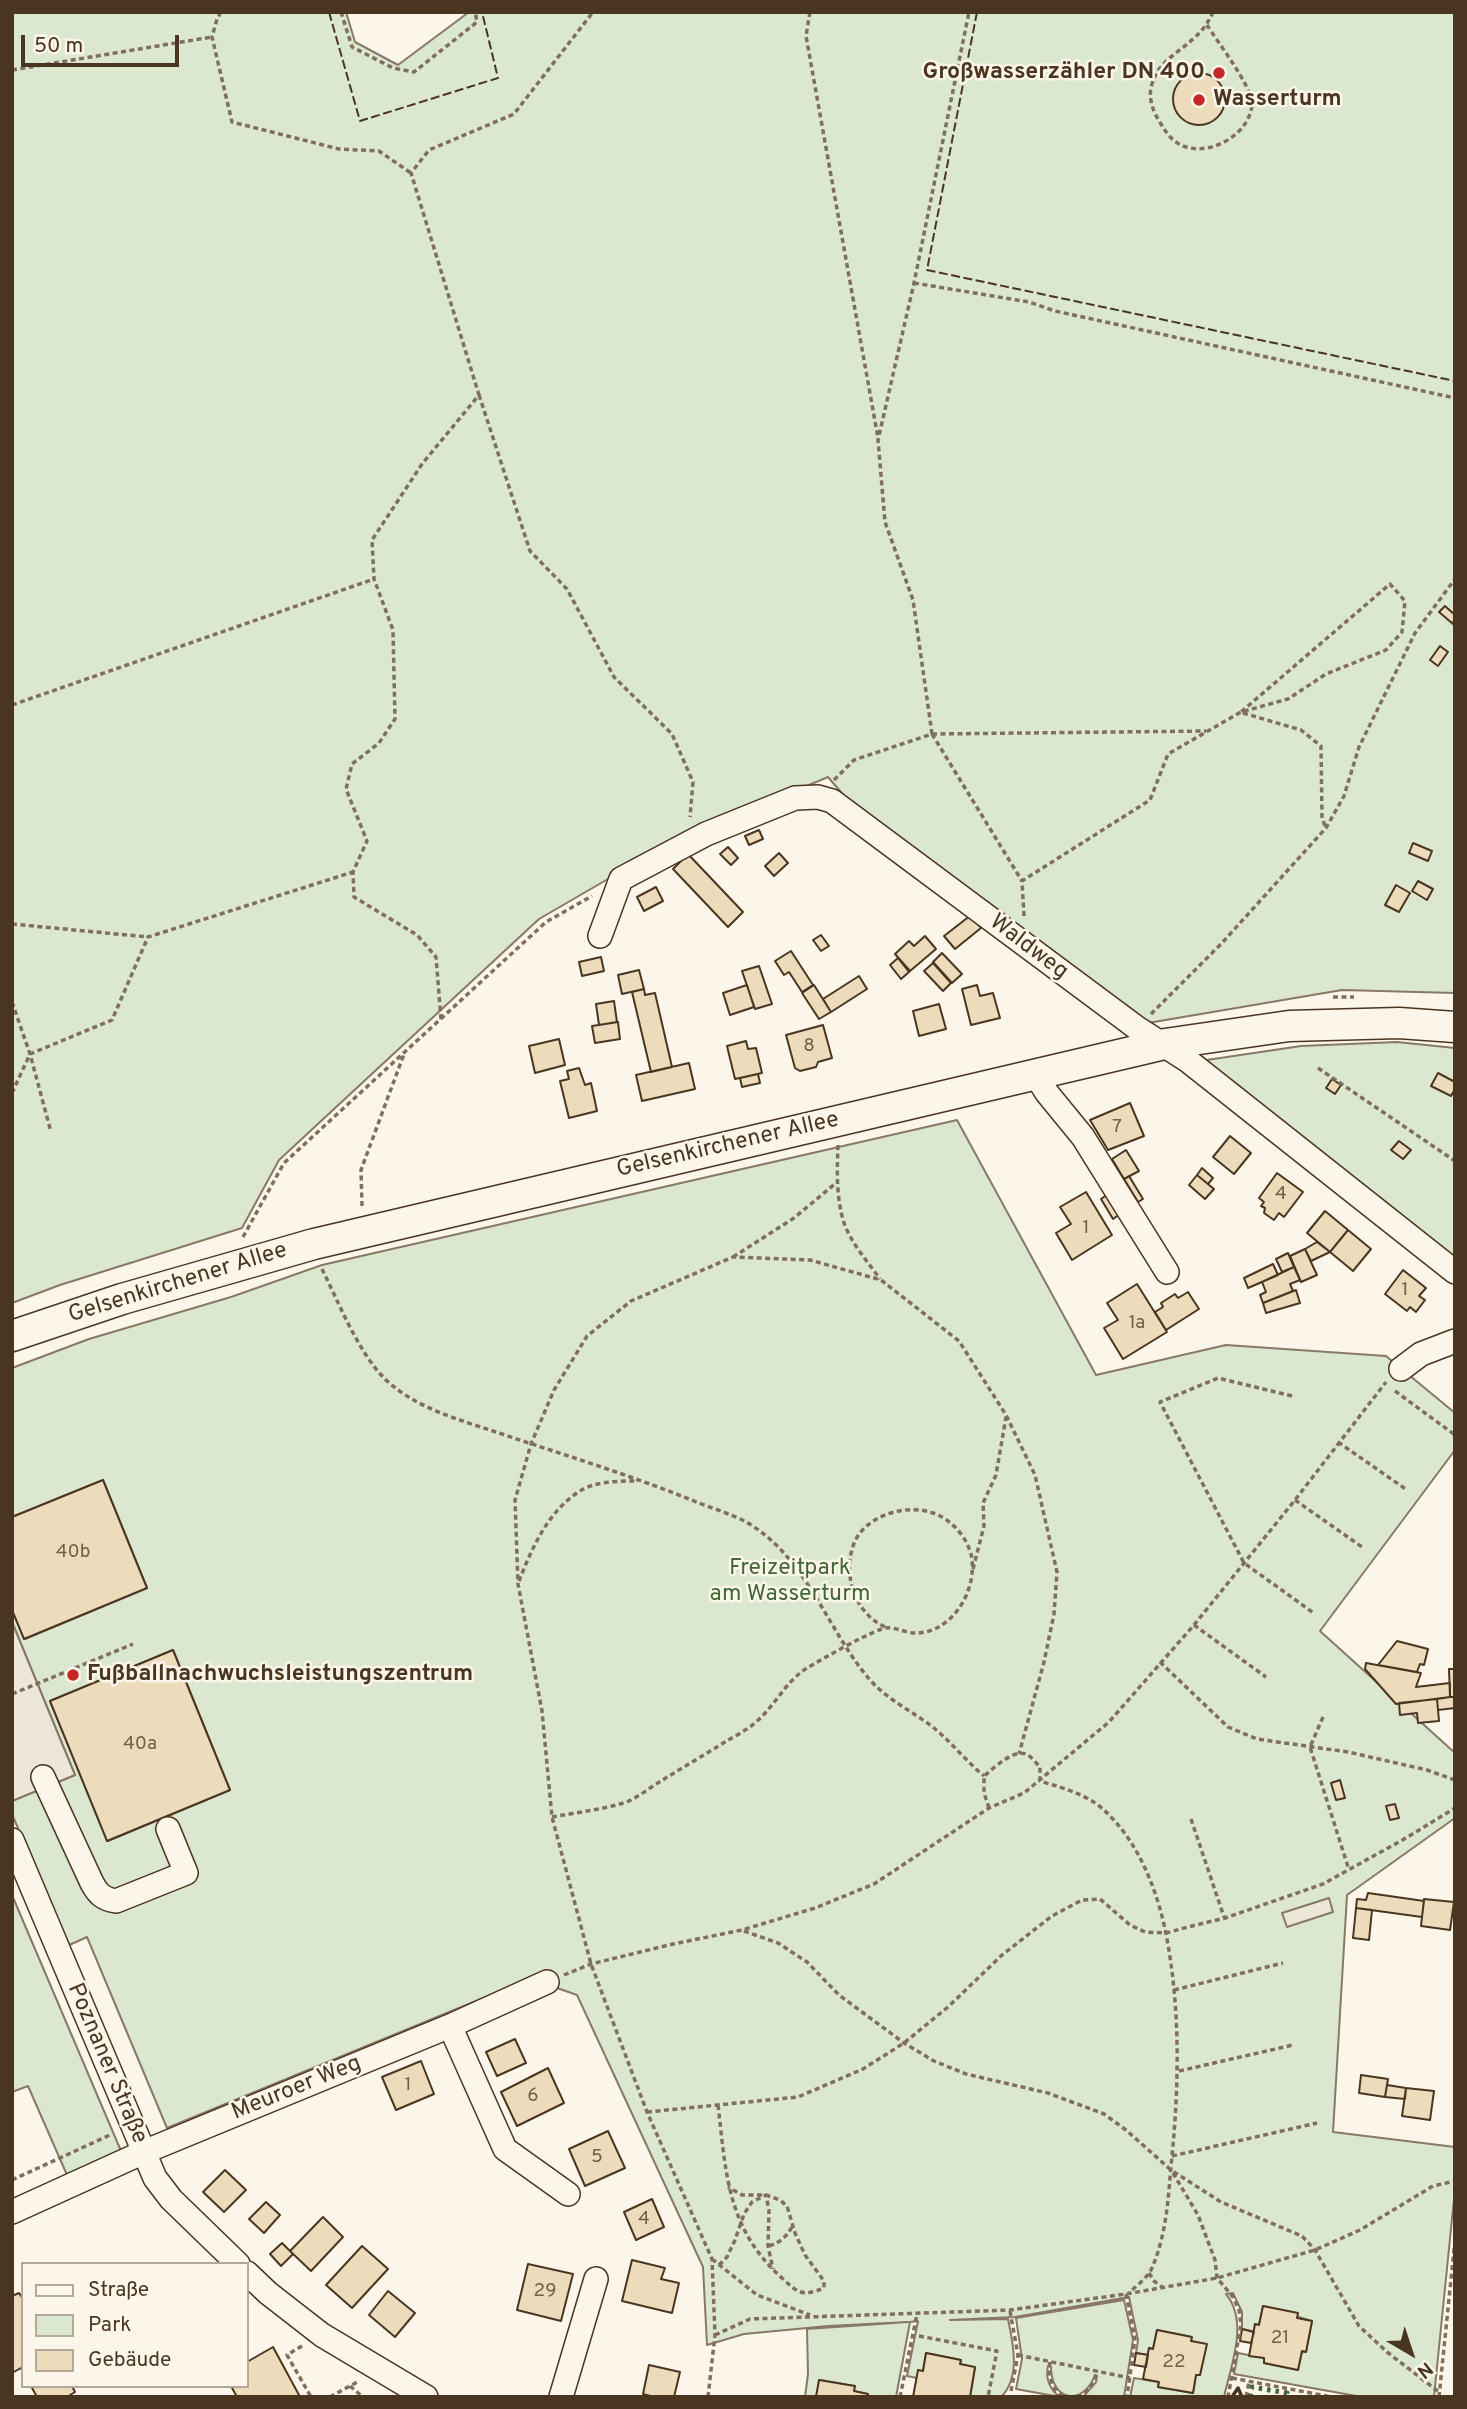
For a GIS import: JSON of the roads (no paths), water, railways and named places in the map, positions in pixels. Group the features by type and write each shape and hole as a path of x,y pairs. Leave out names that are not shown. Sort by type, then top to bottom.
{"main road":[{"name":"Gelsenkirchener Allee","path":"12,1336 135,1295 314,1244 1165,1044 1289,1026 1399,1023 1455,1027"}],"street":[{"name":"Waldweg","path":"600,936 621,879 706,834 795,799 818,797 832,801 1137,1028 1165,1044 1455,1272"},
{"path":"1035,1074 1083,1138 1167,1272"},
{"path":"1393,1376 1421,1354 1455,1341"},
{"path":"43,1777 97,1893 105,1899 116,1901 186,1873 168,1829"},
{"name":"Poznaner Straße","path":"12,1840 155,2178 171,2199 236,2262"},
{"name":"Meuroer Weg","path":"12,2212 144,2152 450,2026 547,1982"},
{"path":"450,2026 505,2149 568,2194"},
{"path":"248,2274 268,2293 323,2335 426,2397"},
{"path":"561,2397 596,2279"}],"place":[{"name":"Großwasserzähler DN 400","path":"1219,73"},
{"name":"Wasserturm","path":"1199,100"},
{"name":"Fußballnachwuchsleistungszentrum","path":"73,1675"}],"park label":[{"name":"Freizeitpark am Wasserturm","path":"790,1582"}]}
